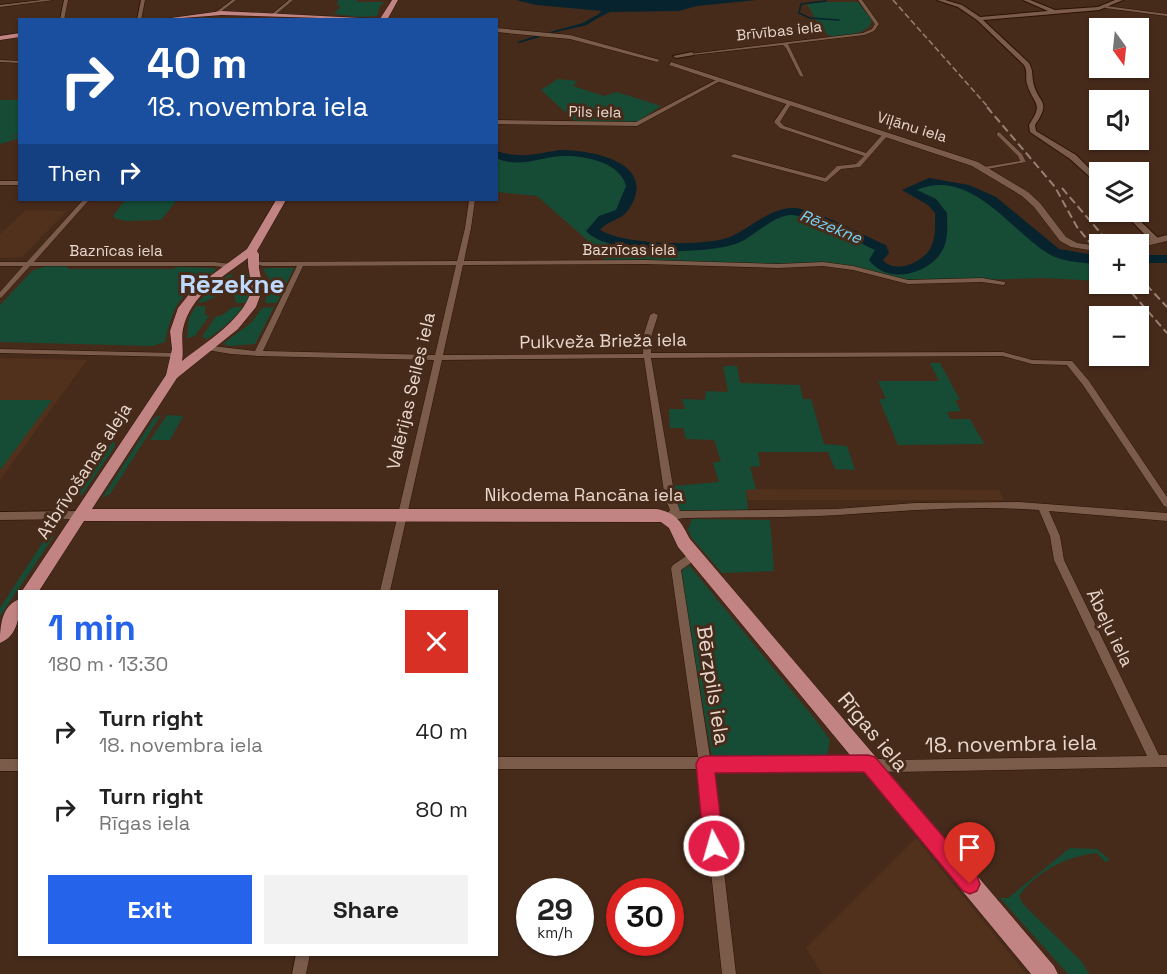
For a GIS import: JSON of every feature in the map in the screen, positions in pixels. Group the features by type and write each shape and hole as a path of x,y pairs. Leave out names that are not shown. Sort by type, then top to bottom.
{"main road":[{"path":"384,18 395,0"},
{"path":"176,18 217,13 336,18"},
{"path":"498,30 570,37 627,52 670,57 692,71"},
{"path":"0,38 18,35"},
{"path":"670,57 671,64"},
{"path":"670,57 671,64"},
{"name":"Viļānu iela","path":"671,64 955,157 984,169 1032,199 1063,239 1074,245 1089,247"},
{"name":"Atbrīvošanas aleja","path":"31,590 172,375 204,347 234,326 250,307 257,288 253,260 281,201"},
{"path":"1149,242 1167,238"},
{"name":"Atbrīvošanas aleja","path":"172,375 177,349 178,322 188,303 205,284 244,254 253,260"},
{"path":"231,266 253,260"},
{"path":"177,349 204,347"},
{"name":"Nikodema Rancāna iela","path":"80,515 657,515 670,517"},
{"name":"Rīgas iela","path":"670,517 676,524 681,538 1046,974"},
{"path":"0,635 18,609"}],"street":[{"path":"0,6 52,0"},
{"path":"62,18 66,0"},
{"path":"139,18 143,0"},
{"path":"217,13 234,0"},
{"path":"273,15 291,0"},
{"name":"Brīvības iela","path":"692,54 855,36 868,32 876,27 876,20 860,0"},
{"path":"940,0 960,6 979,19 1028,64 1030,83 1040,103 1041,113 1032,125 1034,132 1073,157 1089,173"},
{"path":"1026,0 1055,13"},
{"path":"1103,8 1120,0"},
{"path":"979,19 1103,8 1167,15"},
{"path":"784,43 802,76"},
{"path":"670,57 692,54"},
{"path":"0,61 18,62"},
{"name":"Pils iela","path":"498,122 637,124 718,81"},
{"path":"789,104 777,122 782,127 866,155"},
{"path":"984,169 1023,162 1020,155 999,134"},
{"path":"734,156 826,180 839,167 857,167 885,135"},
{"path":"0,183 18,183"},
{"path":"0,296 85,201"},
{"name":"Valērijas Seiles iela","path":"385,590 460,264 472,201"},
{"name":"Baznīcas iela","path":"253,260 301,264 646,262 778,266 823,264 853,268 908,282 982,280 1003,283"},
{"name":"Baznīcas iela","path":"0,264 214,264 231,266"},
{"path":"258,353 301,264"},
{"path":"654,315 648,334 647,355 670,498 675,510 670,517"},
{"name":"Pulkveža Brieža iela","path":"204,347 223,351 258,353 437,358 1003,354 1032,362 1069,363 1086,382 1167,504"},
{"path":"0,351 177,349"},
{"name":"Nikodema Rancāna iela","path":"670,517 683,513 836,512 915,506 1019,505 1167,517"},
{"name":"Ābeļu iela","path":"1043,508 1055,536 1059,560 1161,760"},
{"name":"Nikodema Rancāna iela","path":"0,516 80,515"},
{"name":"Bērzpils iela","path":"695,555 676,568 705,764 729,974"},
{"name":"18. novembra iela","path":"498,764 868,763 895,766 1161,760"},
{"path":"0,765 18,765"},
{"path":"299,974 303,956"}],"shaded area":[{"path":"26,210 67,211 22,257 0,258 0,234"},
{"path":"0,358 87,360 0,480"},
{"path":"746,489 999,490 1004,500 748,500"},
{"path":"916,838 1026,974 822,974 806,948"}],"green space":[{"path":"338,0 384,2 377,16 359,17 334,14 341,6 337,5"},
{"path":"858,2 871,19 871,24 858,33 831,37 821,29 807,4"},
{"path":"558,79 577,81 573,86 604,96 617,92 661,106 634,124 576,122 541,90"},
{"path":"0,100 18,100 18,134 4,139 18,135 18,139 0,144"},
{"path":"559,152 579,153 607,163 624,174 631,180 629,198 617,217 603,219 593,231 619,242 659,246 718,243 740,236 782,213 801,212 881,248 871,260 882,271 903,273 938,258 947,227 947,212 926,195 908,190 940,182 974,191 992,200 1050,253 1062,259 1089,261 1089,280 1044,278 908,282 853,268 823,264 778,266 605,260 595,247 537,196 498,192 498,153 511,160 519,160"},
{"path":"124,201 176,201 161,220 126,221 113,216"},
{"path":"45,266 67,266 68,269 173,269 177,267 216,270 183,296 172,317 165,342 152,346 0,342 0,305 32,271"},
{"path":"294,268 277,303 265,303 270,280 263,269"},
{"path":"247,273 251,284 249,296 246,303 236,303 234,294 229,294 241,275"},
{"path":"230,274 233,275 224,294 198,303 210,288"},
{"path":"196,306 205,306 205,315 209,316 195,336 187,338 189,318"},
{"path":"233,307 243,307 217,332 207,339 202,337 216,316 221,316"},
{"path":"274,307 255,344 228,346 224,343 252,322 262,308"},
{"path":"930,363 940,363 960,400 955,400 961,411 947,412 950,419 970,419 984,444 898,445 879,399 886,399 878,381 939,381"},
{"path":"723,366 737,366 740,383 800,385 803,399 811,399 824,444 847,446 855,470 835,469 828,452 758,452 760,466 750,467 756,489 746,490 748,511 677,512 674,486 719,482 713,463 721,461 714,440 686,439 683,428 670,428 669,409 685,409 682,399 705,400 706,391 728,392"},
{"path":"0,400 52,400 0,470"},
{"path":"161,415 110,494 102,498 154,418"},
{"path":"167,415 183,416 170,440 150,440"},
{"path":"113,441 114,448 82,495 77,495"},
{"path":"692,519 770,520 774,571 722,573 691,537 688,529"},
{"path":"54,536 0,616 0,608 43,542"},
{"path":"689,565 830,740 827,756 712,756 679,573"},
{"path":"1070,848 1097,849 1110,860 1105,862 1097,853 1064,861 1035,879 1019,896 1023,904 1082,962 1089,974 1068,974 1000,898 1008,898"}],"water":[{"path":"516,0 757,0 697,6 679,11 610,12 591,20 602,11 536,5"}],"waterway":[{"path":"826,1 801,4 799,13 810,18 839,20"},
{"path":"552,32 585,24 597,17"},
{"path":"519,42 538,36"},
{"name":"Rēzekne","path":"498,155 514,160 523,160 569,153 606,161 623,170 632,184 627,202 618,214 603,219 592,231 618,242 659,246 719,244 740,237 782,213 801,212 881,248 882,253 876,260 888,270 897,271 925,262 936,250 939,242 941,213 932,202 908,190 929,181 965,187 992,200 1055,252 1089,259"},
{"name":"Rēzekne","path":"1149,259 1167,259"}],"railway":[{"path":"893,0 989,108"},
{"path":"987,107 1055,187 1077,227 1089,242"},
{"path":"1062,188 1101,234"},
{"path":"1149,288 1167,307"},
{"path":"1133,294 1167,333"}],"district":[{"name":"Rēzekne","path":"232,284"}],"route":[{"path":"714,846 705,764 868,763 970,884"}]}
